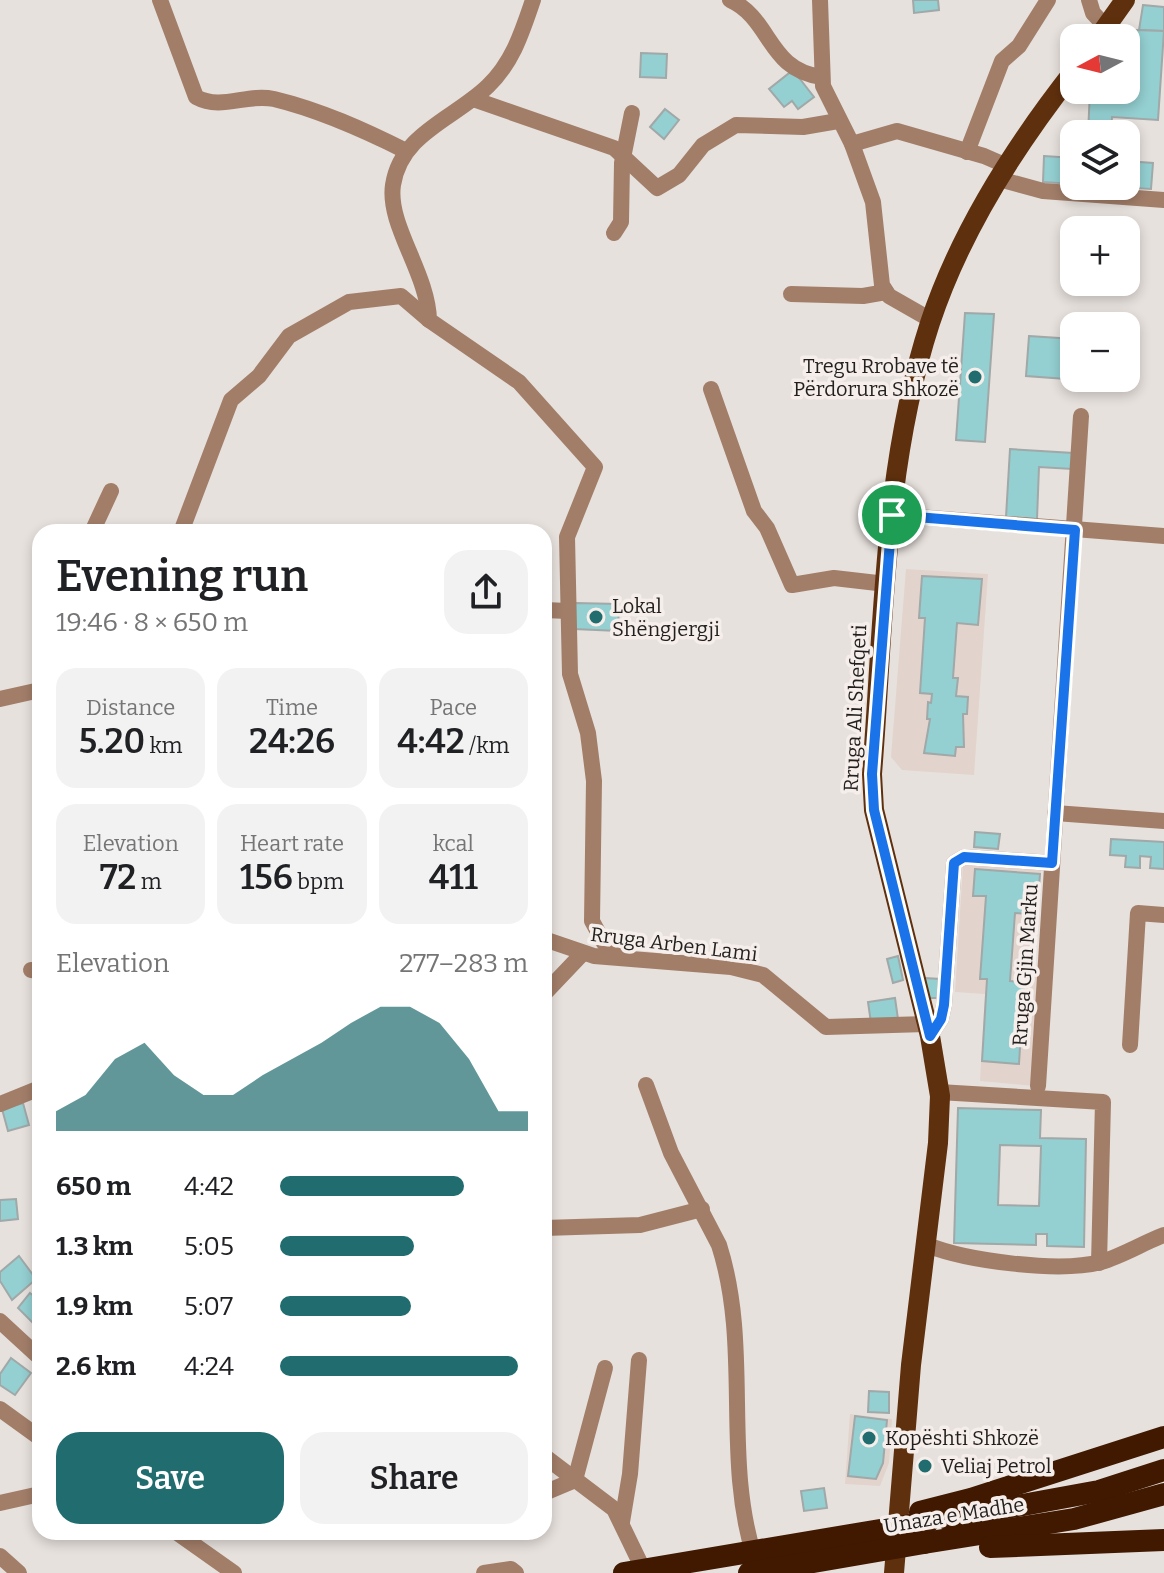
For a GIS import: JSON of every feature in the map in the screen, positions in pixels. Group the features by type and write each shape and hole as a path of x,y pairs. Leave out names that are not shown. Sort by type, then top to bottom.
{"highway":[{"path":"924,1533 971,1499 1164,1437"},
{"path":"806,1573 924,1533 1099,1491 1164,1470"},
{"name":"Unaza e Madhe","path":"624,1573 700,1560 1084,1517 1164,1494"},
{"path":"924,1533 1044,1543 1164,1540"},
{"name":"Unaza e Madhe","path":"749,1573 924,1533"}],"main road":[{"path":"1108,24 1125,0"},
{"name":"Rruga Ali Shefqeti","path":"894,1573 905,1426 938,1143 939,1092 928,1030 874,810 872,774 892,515 912,390 931,320 961,250 1003,172 1060,91"}],"street":[{"path":"160,0 196,97 220,104 256,97 274,99 349,124 406,151"},
{"path":"429,320 425,286 393,200 395,177 406,151 416,139 490,84 517,45 533,0"},
{"path":"730,0 749,11 779,57 790,66 822,77"},
{"path":"820,0 822,77 838,121 852,144 873,202 880,276 886,292 931,320"},
{"path":"967,152 1002,61 1019,46 1048,0"},
{"path":"1089,0 1098,24"},
{"path":"473,99 623,154 657,188 679,175 703,145 736,125 803,127 838,121"},
{"path":"614,233 621,222 623,210 623,154 632,113"},
{"path":"852,144 897,131 967,152 1043,191 1164,200 1164,188"},
{"path":"791,294 863,296 886,292"},
{"path":"184,524 231,400 259,376 289,336 335,308 367,299 401,296 429,320 519,382 595,467 569,526 570,674 588,733 597,807 590,907 604,943 627,958"},
{"path":"711,389 733,442 754,511 767,528 792,585 834,578 886,584"},
{"name":"Rruga Gjin Marku","path":"1038,1086 1081,416"},
{"path":"96,524 111,491"},
{"path":"892,515 1164,536"},
{"path":"552,610 568,611"},
{"path":"0,699 32,692"},
{"path":"1055,813 1164,821"},
{"path":"928,1030 941,1019 944,1005 954,863 964,857 1052,863"},
{"path":"1130,1045 1138,913 1164,915"},
{"name":"Rruga Arben Lami","path":"552,942 583,953 731,967 763,975 826,1027 928,1030"},
{"path":"552,986 583,953"},
{"path":"646,1085 668,1145 719,1245 730,1290 737,1338 739,1488 748,1537 759,1573"},
{"path":"0,1104 32,1091"},
{"path":"939,1092 1103,1102 1099,1263"},
{"path":"552,1228 640,1225 702,1209"},
{"path":"927,1245 992,1262 1099,1263 1164,1235"},
{"path":"0,1321 32,1351"},
{"path":"622,1522 630,1474 639,1360"},
{"path":"575,1480 605,1368"},
{"path":"0,1409 32,1432"},
{"path":"552,1462 604,1498 622,1522 645,1573"},
{"path":"552,1490 575,1480"},
{"path":"0,1503 32,1496"},
{"path":"191,1540 234,1573"},
{"path":"0,1556 19,1573"},
{"path":"484,1573 511,1569 516,1573"}],"shaded area":[{"path":"906,569 988,574 974,775 902,770 891,757"},
{"path":"963,865 1041,870 1031,966 1042,976 1034,1086 980,1081 985,994 955,992"},
{"name":"Kopështi Shkozë","path":"850,1414 892,1419 889,1463 880,1486 845,1484"}],"building":[{"path":"913,0 938,0 939,10 914,13"},
{"path":"1143,5 1164,7 1164,31 1140,30"},
{"path":"1140,30 1164,31 1158,120 1112,117 1112,120 1089,120 1089,104 1140,104"},
{"path":"641,53 667,54 666,78 640,77"},
{"path":"793,70 814,97 798,109 792,101 784,107 769,89"},
{"path":"665,109 679,120 664,139 650,127"},
{"path":"1044,156 1060,157 1060,183 1043,182"},
{"path":"1140,162 1153,163 1151,189 1140,188"},
{"name":"Tregu Rrobave të Përdorura Shkozë","path":"965,313 994,314 985,442 956,440"},
{"path":"1029,336 1060,338 1060,379 1026,376"},
{"path":"1010,449 1073,453 1072,469 1039,467 1037,519 1006,517"},
{"path":"922,576 982,579 978,625 957,623 953,678 958,678 956,696 968,697 967,714 963,714 964,747 956,747 955,756 924,753 930,719 927,719 928,702 931,703 932,694 920,693 925,618 919,618"},
{"name":"Lokal Shëngjergji","path":"575,603 619,604 618,631 574,629"},
{"path":"975,832 1000,834 998,849 974,847"},
{"path":"1111,839 1164,842 1164,869 1150,868 1151,857 1140,856 1140,868 1125,867 1126,856 1110,855"},
{"path":"975,869 1040,874 1037,915 1015,913 1010,981 1024,982 1019,1064 982,1061 987,979 980,979 986,896 973,896"},
{"path":"898,956 903,980 893,983 887,959"},
{"path":"925,978 940,979 940,998 926,998"},
{"path":"895,998 898,1019 871,1023 868,1002"},
{"path":"23,1103 29,1125 8,1131 2,1109"},
{"path":"958,1108 1041,1110 1040,1138 1086,1139 1084,1247 1047,1246 1047,1234 1036,1234 1036,1245 954,1243","holes":["1000,1145 1041,1146 1039,1206 998,1205"]},
{"path":"16,1199 18,1219 0,1221 0,1200"},
{"path":"19,1256 32,1274 32,1282 12,1300 0,1281 0,1272"},
{"path":"30,1293 32,1295 32,1322 18,1308"},
{"path":"11,1358 31,1373 15,1395 0,1385 0,1374"},
{"path":"869,1391 889,1392 889,1413 868,1412"},
{"name":"Kopështi Shkozë","path":"855,1416 887,1420 883,1463 876,1479 848,1476"},
{"path":"824,1488 827,1508 804,1511 801,1491"}],"place":[{"name":"Tregu Rrobave të Përdorura Shkozë","path":"975,377"},
{"name":"Lokal Shëngjergji","path":"596,617"},
{"name":"Kopështi Shkozë","path":"869,1438"},
{"name":"Veliaj Petrol","path":"925,1466"}],"route":[{"path":"892,515 1075,530 1052,863 964,857 954,863 944,1005 941,1019 930,1036 880,846 874,810 872,774 892,515"}]}
